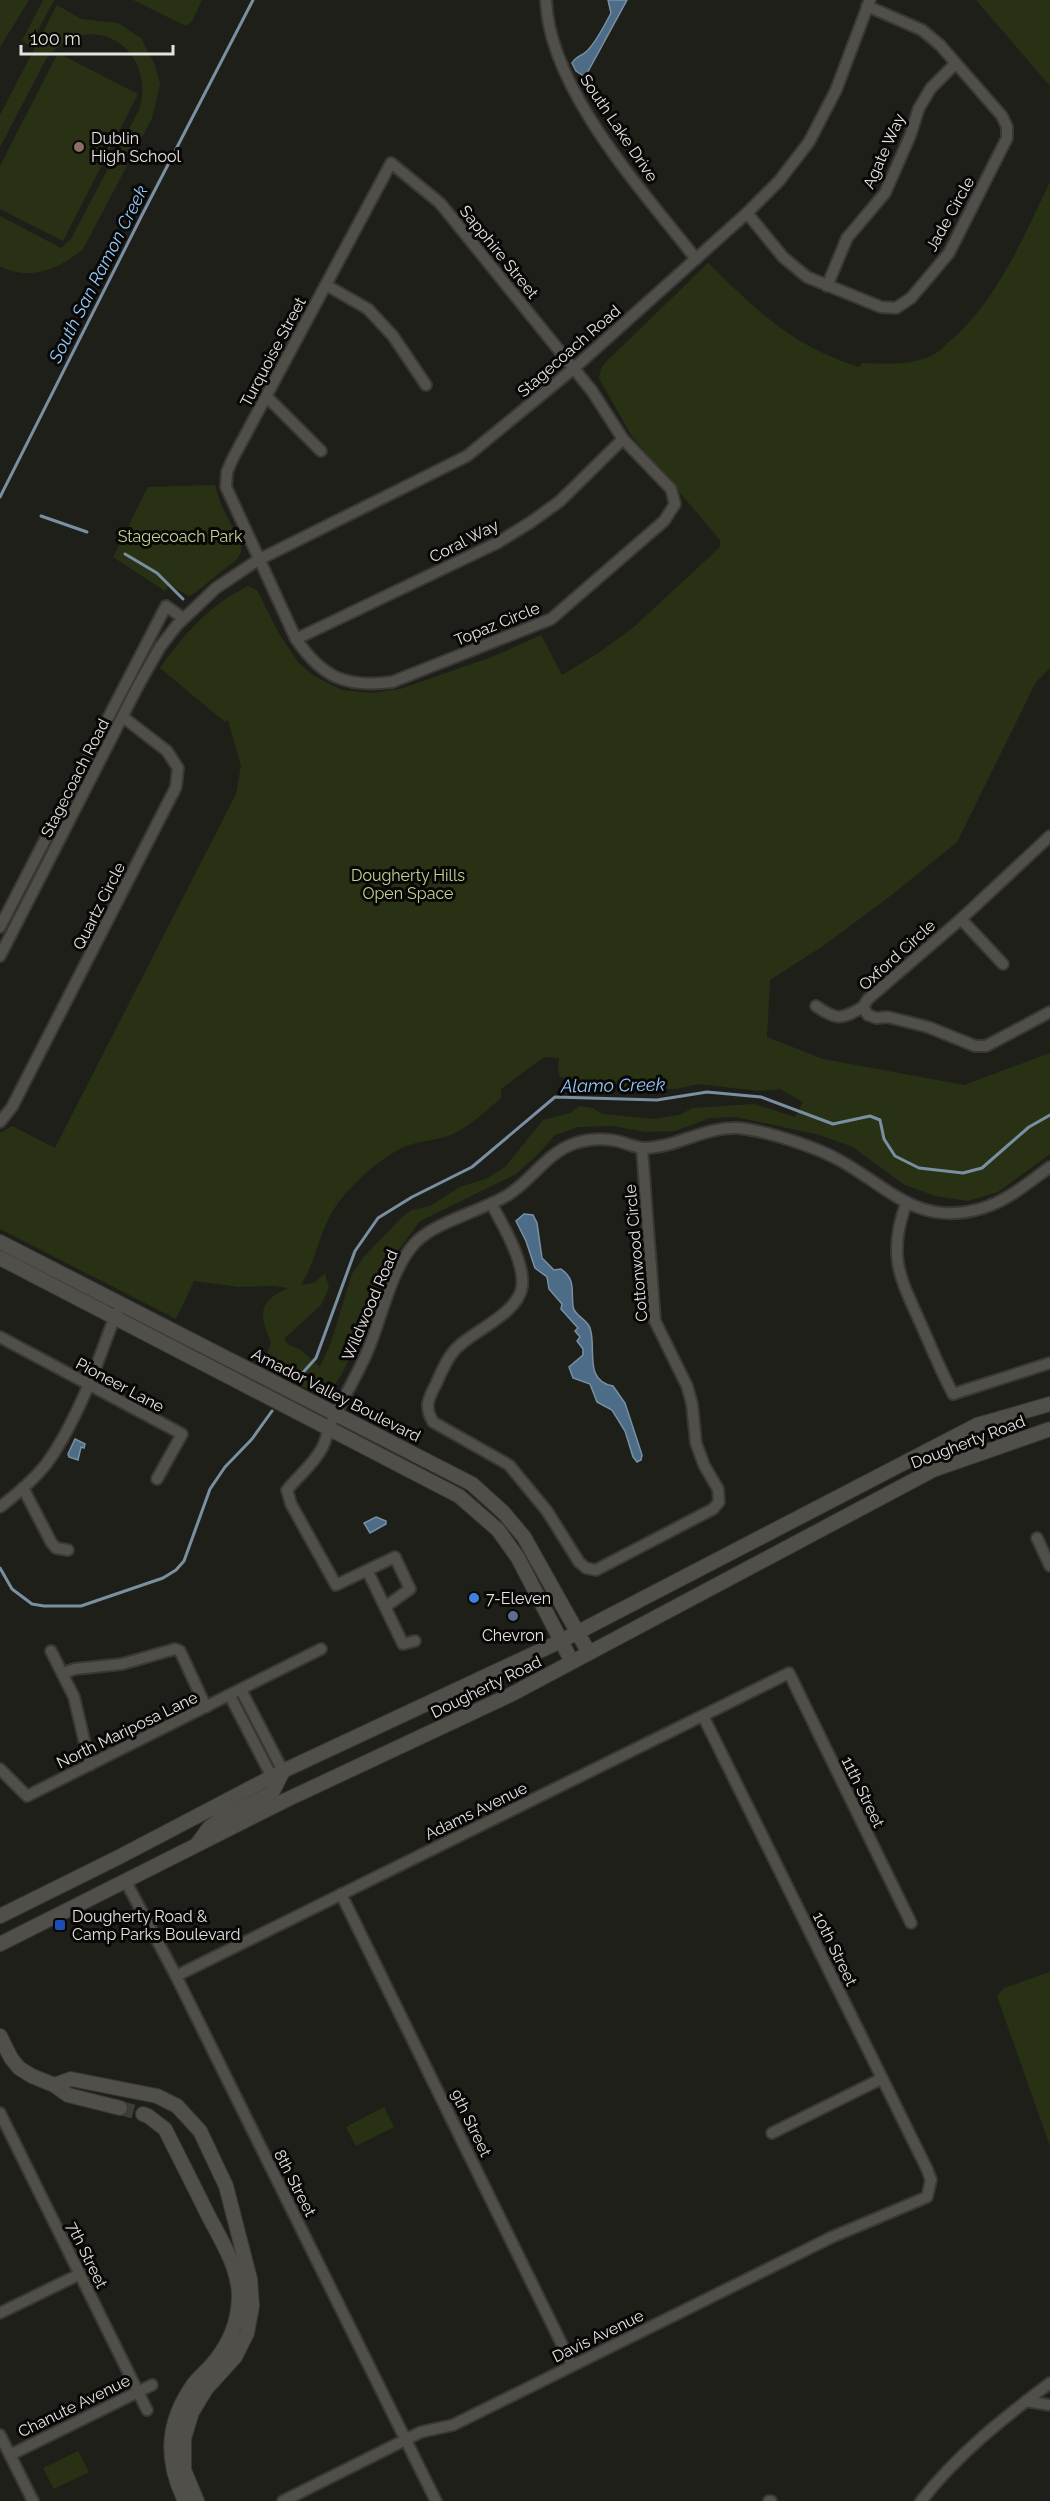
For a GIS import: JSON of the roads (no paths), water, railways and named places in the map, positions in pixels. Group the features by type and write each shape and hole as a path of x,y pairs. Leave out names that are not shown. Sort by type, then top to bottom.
{"street":[{"name":"South Lake Drive","path":"546,0 555,50 572,90 628,172 696,259"},
{"name":"Stagecoach Road","path":"0,956 160,647 183,618 216,588 258,561 466,456 573,369 696,259 779,181 809,142 836,90 857,40 868,3"},
{"name":"Jade Circle","path":"747,213 794,267 807,277 881,307 896,308 911,298 949,253 1006,138 1007,127 1002,116 940,45 922,30 868,3"},
{"name":"Agate Way","path":"827,286 847,238 885,193 910,136 919,108 931,88 955,64"},
{"name":"Turquoise Street","path":"258,561 226,486 227,472 391,163"},
{"name":"Sapphire Street","path":"391,163 440,203 573,369"},
{"path":"326,285 368,309 393,336 426,385"},
{"name":"Topaz Circle","path":"258,561 296,639 311,660 328,674 349,682 370,684 392,682 551,619 664,521 675,504 671,489 623,439 592,392 573,369"},
{"path":"267,397 321,451"},
{"name":"Coral Way","path":"296,639 497,543 560,501 623,439"},
{"name":"Stagecoach Road","path":"0,927 166,606 183,618"},
{"name":"Quartz Circle","path":"0,1122 12,1107 177,786 178,768 167,751 123,717"},
{"path":"96,743 107,748"},
{"name":"Oxford Circle","path":"1050,836 961,919 868,999 863,1007 868,1016 888,1017 918,1024 975,1046 986,1046 1050,1011"},
{"path":"44,842 56,848"},
{"path":"961,919 1003,964"},
{"path":"816,1006 832,1017 847,1017 863,1007"},
{"name":"Wildwood Road","path":"368,1572 336,1585 291,1504 287,1490 322,1449 329,1428 368,1350 405,1256 417,1240 434,1229 492,1205 522,1186 554,1153 574,1143 592,1139 614,1140 642,1148 669,1146 690,1136 717,1129 745,1129 816,1149 840,1160 906,1204 937,1212 957,1213 982,1208 1015,1193 1050,1167"},
{"name":"Cottonwood Circle","path":"492,1205 509,1237 520,1268 521,1292 513,1306 451,1353 428,1400 427,1412 433,1422 508,1465 547,1511 579,1562 586,1568 596,1570 713,1509 719,1502 718,1489 704,1465 696,1443 692,1404 687,1386 655,1321 642,1148"},
{"path":"906,1204 898,1225 896,1242 899,1272 904,1291 953,1394 1050,1363"},
{"name":"Amador Valley Boulevard","path":"0,1242 472,1484 504,1513 524,1537 589,1653"},
{"name":"Amador Valley Boulevard","path":"0,1258 459,1496 498,1530 518,1558 572,1662"},
{"path":"1,1506 23,1488 48,1461 88,1385 105,1337 122,1305"},
{"name":"Pioneer Lane","path":"0,1337 182,1434 157,1479"},
{"name":"Dougherty Road","path":"0,1917 277,1774 561,1641 978,1425 1050,1404"},
{"name":"Dougherty Road","path":"0,1944 197,1844 512,1694 933,1470 1050,1429"},
{"path":"23,1488 51,1542 56,1548 68,1550"},
{"path":"1037,1538 1050,1566"},
{"path":"385,1607 410,1589 395,1557 368,1572 385,1607 404,1644 415,1641"},
{"path":"63,1673 75,1669 122,1664 175,1648 180,1651 206,1707"},
{"name":"North Mariposa Lane","path":"0,1769 27,1796 321,1649"},
{"path":"51,1651 74,1697 90,1765"},
{"name":"Adams Avenue","path":"176,1976 789,1673"},
{"name":"11th Street","path":"789,1673 911,1923"},
{"path":"197,1844 208,1828 220,1819 272,1793 277,1774 241,1690"},
{"path":"230,1696 277,1774"},
{"name":"10th Street","path":"704,1716 927,2169 931,2180 927,2197"},
{"name":"8th Street","path":"125,1880 176,1976 436,2501"},
{"name":"9th Street","path":"341,1894 572,2365"},
{"path":"0,2036 11,2058 20,2068 54,2085 68,2095 120,2108"},
{"path":"54,2085 71,2079 157,2096 177,2106 200,2131 226,2186 250,2279 252,2306 247,2333 235,2357 206,2390 192,2412 184,2438 184,2470 197,2501"},
{"path":"772,2133 881,2079"},
{"name":"7th Street","path":"0,2113 147,2410"},
{"path":"143,2114 165,2129 235,2268 239,2294 236,2322 226,2347 194,2384 179,2407 171,2436 169,2456 175,2482 184,2501"},
{"name":"Davis Avenue","path":"282,2501 405,2439 421,2432 453,2425 832,2237 927,2197"},
{"path":"0,2313 80,2274"},
{"path":"921,2501 945,2471 976,2440 1050,2384"},
{"name":"Chanute Avenue","path":"10,2455 152,2385"},
{"path":"1026,2401 1050,2405"},
{"path":"0,2435 33,2501"}],"water":[{"path":"608,0 627,0 585,77 576,71 572,63 587,51 600,33 611,13"},
{"path":"524,1214 533,1215 537,1223 542,1258 554,1270 561,1269 571,1281 574,1309 590,1328 594,1371 604,1383 613,1386 625,1403 642,1455 641,1460 637,1462 633,1457 625,1431 612,1410 597,1402 590,1384 573,1378 569,1367 583,1355 583,1349 577,1341 580,1337 575,1331 578,1328 561,1309 562,1304 549,1289 547,1277 535,1268 516,1221"},
{"path":"75,1439 85,1444 84,1448 81,1447 78,1460 69,1457 68,1454"},
{"path":"376,1517 386,1521 386,1524 370,1533 364,1523"}],"waterway":[{"name":"South San Ramon Creek","path":"0,497 253,0"},
{"path":"41,516 87,532"},
{"path":"125,554 157,573 183,599"},
{"name":"Alamo Creek","path":"298,1378 316,1358 355,1251 378,1218 412,1197 472,1167 555,1097 657,1100 707,1092 761,1097 833,1124 870,1116 880,1120 884,1139 895,1156 919,1168 963,1173 982,1168 1029,1127 1050,1115"},
{"name":"Alamo Creek","path":"0,1568 12,1589 32,1604 44,1606 81,1606 163,1578 176,1570 184,1561 210,1489 225,1467 252,1439 272,1411"}],"tunnel":[{"path":"120,2108 143,2114"}],"place":[{"name":"Dublin High School","path":"79,147"},
{"name":"7-Eleven","path":"474,1598"},
{"name":"Chevron","path":"513,1616"},
{"name":"Dougherty Road & Camp Parks Boulevard","path":"60,1925"}],"park label":[{"name":"Stagecoach Park","path":"180,536"},
{"name":"Dougherty Hills Open Space","path":"408,884"}]}
